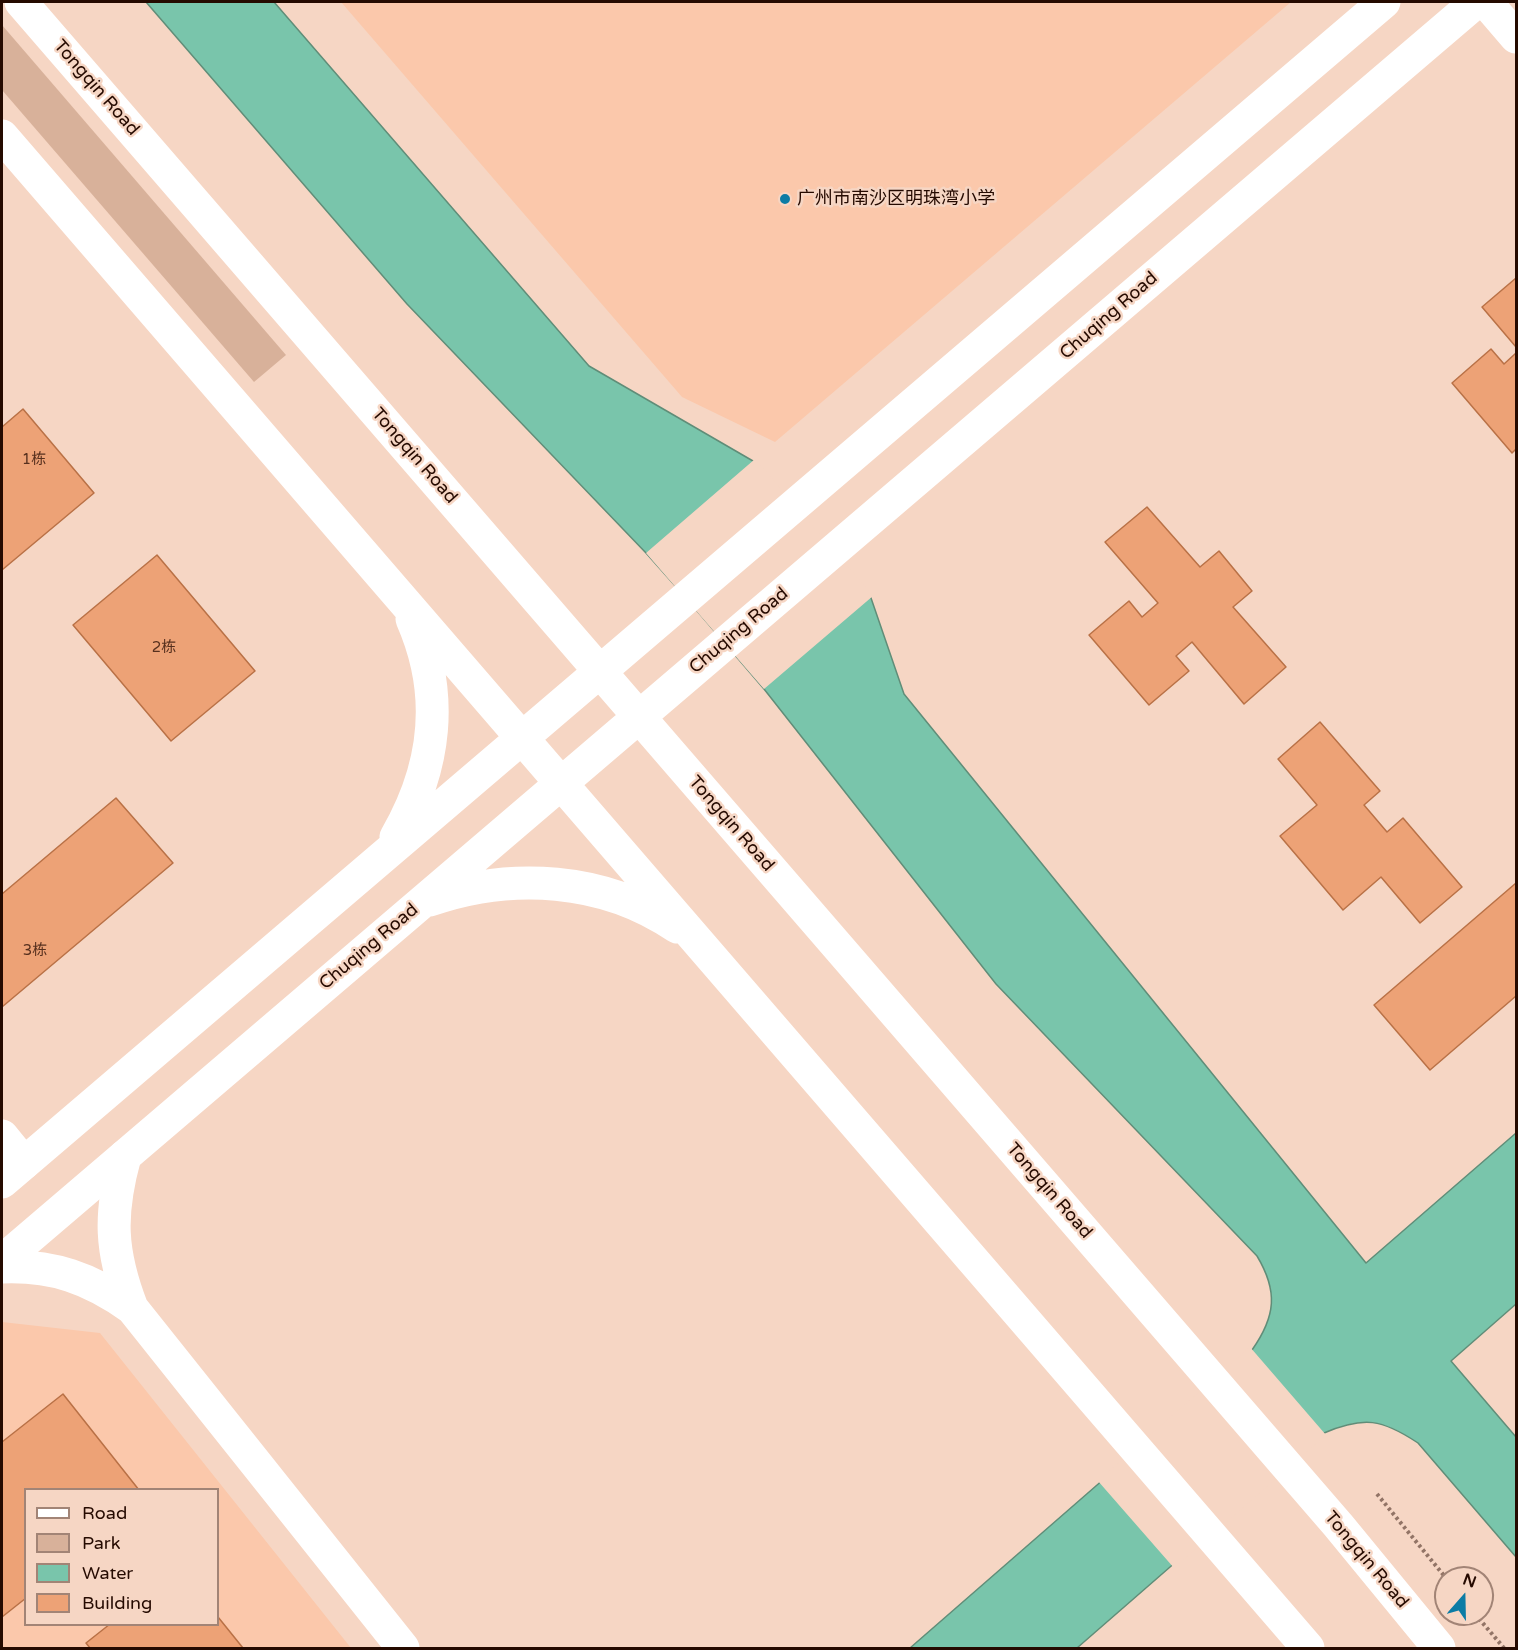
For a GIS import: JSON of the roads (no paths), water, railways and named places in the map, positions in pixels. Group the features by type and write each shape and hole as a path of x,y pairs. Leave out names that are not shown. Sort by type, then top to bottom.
{"main road":[{"name":"Tongqin Road","path":"21,2 1338,1525 1439,1648"},
{"path":"2,1136 13,1173 1384,2"},
{"name":"Chuqing Road","path":"2,1261 1476,2"},
{"path":"1486,2 1516,37"},
{"path":"2,136 1308,1648"},
{"path":"380,859 396,837 421,786 432,731 430,685 423,648 400,597"},
{"path":"420,904 451,893 483,886 516,882 548,883 613,896 643,908 672,924 699,943"},
{"path":"125,1156 117,1186 113,1217 114,1248 121,1279 132,1308"},
{"path":"2,1267 42,1268 67,1273 104,1289 132,1308 403,1648"}],"water":[{"path":"146,2 274,2 589,366 753,461 871,598 904,694 1366,1263 1516,1133 1516,1304 1451,1361 1516,1437 1516,1557 1418,1443 1394,1429 1362,1422 1324,1433 1077,1648 910,1648 1252,1350 1270,1315 1271,1292 1264,1269 1257,1256 996,984 764,689 686,598 646,553 407,304"}],"place":[{"name":"广州市南沙区明珠湾小学","path":"785,199"}]}
